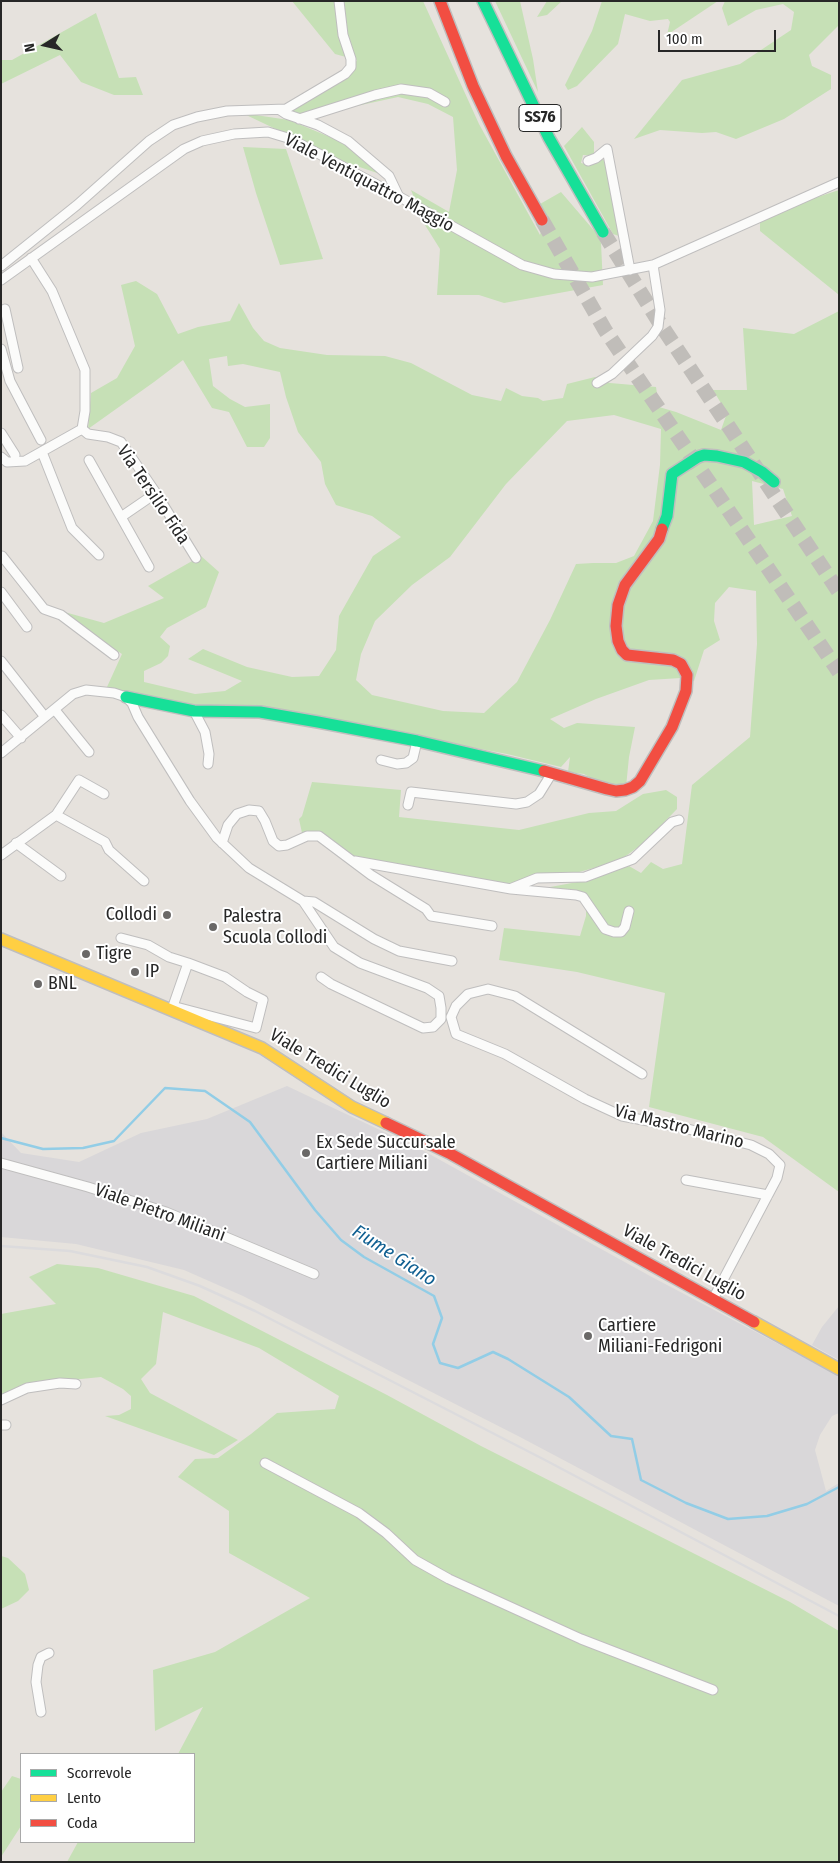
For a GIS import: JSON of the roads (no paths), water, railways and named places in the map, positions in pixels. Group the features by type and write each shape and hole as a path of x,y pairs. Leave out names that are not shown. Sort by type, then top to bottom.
{"main road":[{"name":"SS76","path":"440,1 473,86 506,156 542,220"},
{"name":"SS76","path":"483,1 549,138 603,232"},
{"path":"126,697 194,711 260,712 318,722 418,741 552,773 616,791 633,787 640,782 660,752 686,691 688,679 681,664 673,660 628,655 622,650 618,641 616,626 618,605 625,585 659,539 667,516 672,474 698,457 704,455 717,456 744,462 762,472 774,482"},
{"name":"Viale Tredici Luglio","path":"1,939 173,1008 262,1048 352,1107 449,1153 839,1369"}],"street":[{"path":"1,266 77,204 149,140 173,125 196,117 227,111 286,110 345,74 350,66 351,59 343,35 339,1"},
{"path":"299,119 375,94 402,89 429,93 445,102"},
{"path":"280,110 286,114 318,125 348,141 389,176 398,196"},
{"name":"Viale Ventiquattro Maggio","path":"1,280 184,149 202,141 234,134 268,132 291,139 522,265 554,274 592,277 653,265 839,182"},
{"path":"588,161 596,158 607,149 630,270"},
{"path":"1,457 7,462 25,461 42,452 82,429 85,411 85,370 52,291 31,258"},
{"path":"597,383 612,374 658,328 660,310 653,265"},
{"path":"4,309 18,368"},
{"path":"14,351 2,351 10,381 41,440"},
{"name":"Via Tersilio Fida","path":"82,429 88,434 108,437 121,442 156,493 196,558"},
{"path":"1,433 15,455"},
{"path":"42,452 72,528 99,555"},
{"path":"89,460 149,568"},
{"path":"121,517 156,493"},
{"path":"1,557 44,609 60,615 114,655"},
{"path":"1,592 27,626"},
{"path":"1,661 45,718"},
{"path":"1,753 73,694 86,690 114,693 126,697 132,702 138,717 190,801 222,843 249,868 302,901 334,947 360,963 427,988 439,996 441,1019"},
{"path":"55,710 89,752"},
{"path":"194,711 205,732 209,754 208,764"},
{"path":"1,714 20,738"},
{"path":"381,760 397,764 406,763 413,758 418,741"},
{"path":"408,805 411,792 516,804 528,802 539,794 552,773"},
{"path":"1,855 56,814 79,780 104,794"},
{"path":"222,843 228,825 237,814 249,810 259,811 265,820 273,841 279,846 287,845 307,836 319,836 371,875 426,909 431,916 492,926"},
{"path":"56,814 105,842 109,850 144,881"},
{"path":"511,889 537,878 585,877 634,859 668,825 678,820"},
{"path":"16,843 61,876"},
{"path":"354,861 511,889 576,895 583,897 605,929 614,932 620,932 625,927 629,911"},
{"path":"302,901 314,902 374,939 400,951 452,961"},
{"path":"121,938 148,945 169,957 188,963 173,1008"},
{"name":"Viale Tredici Luglio","path":"173,1008 256,1028 263,1000 225,977 188,963"},
{"path":"321,977 331,984 423,1028 433,1027 441,1019 451,1017 456,1006 468,994 488,989 514,996 642,1074"},
{"name":"Via Mastro Marino","path":"451,1017 456,1034 506,1054 585,1099 622,1116 680,1127 751,1146 769,1154 780,1165 777,1178 712,1298"},
{"name":"Viale Pietro Miliani","path":"1,1164 78,1184 166,1212 314,1274"},
{"path":"686,1180 768,1195"},
{"path":"1,1400 27,1388 60,1383 76,1384"},
{"path":"265,1463 359,1513 386,1533 415,1560 448,1579 581,1638 713,1690"},
{"path":"41,1712 36,1682 38,1665 41,1657 49,1653"}],"waterway":[{"name":"Fiume Giano","path":"1,1138 43,1149 83,1148 114,1141 165,1088 205,1091 250,1122 315,1210 341,1240 364,1257 434,1296 442,1318 433,1344 440,1363 458,1368 493,1352 508,1359 569,1397 611,1436 632,1439 641,1480 686,1503 728,1519 767,1516 807,1504 839,1487"}],"tunnel":[{"path":"542,220 605,330 839,672"},
{"path":"603,232 659,322 839,592"}],"railway":[{"path":"1,1246 70,1251 147,1267 200,1286 255,1311 545,1460 839,1616"}],"place":[{"name":"Collodi","path":"167,915"},
{"name":"Palestra Scuola Collodi","path":"213,927"},
{"name":"Tigre","path":"86,954"},
{"name":"IP","path":"135,972"},
{"name":"BNL","path":"38,984"},
{"name":"Ex Sede Succursale Cartiere Miliani","path":"306,1153"},
{"name":"Cartiere Miliani-Fedrigoni","path":"588,1336"}]}
